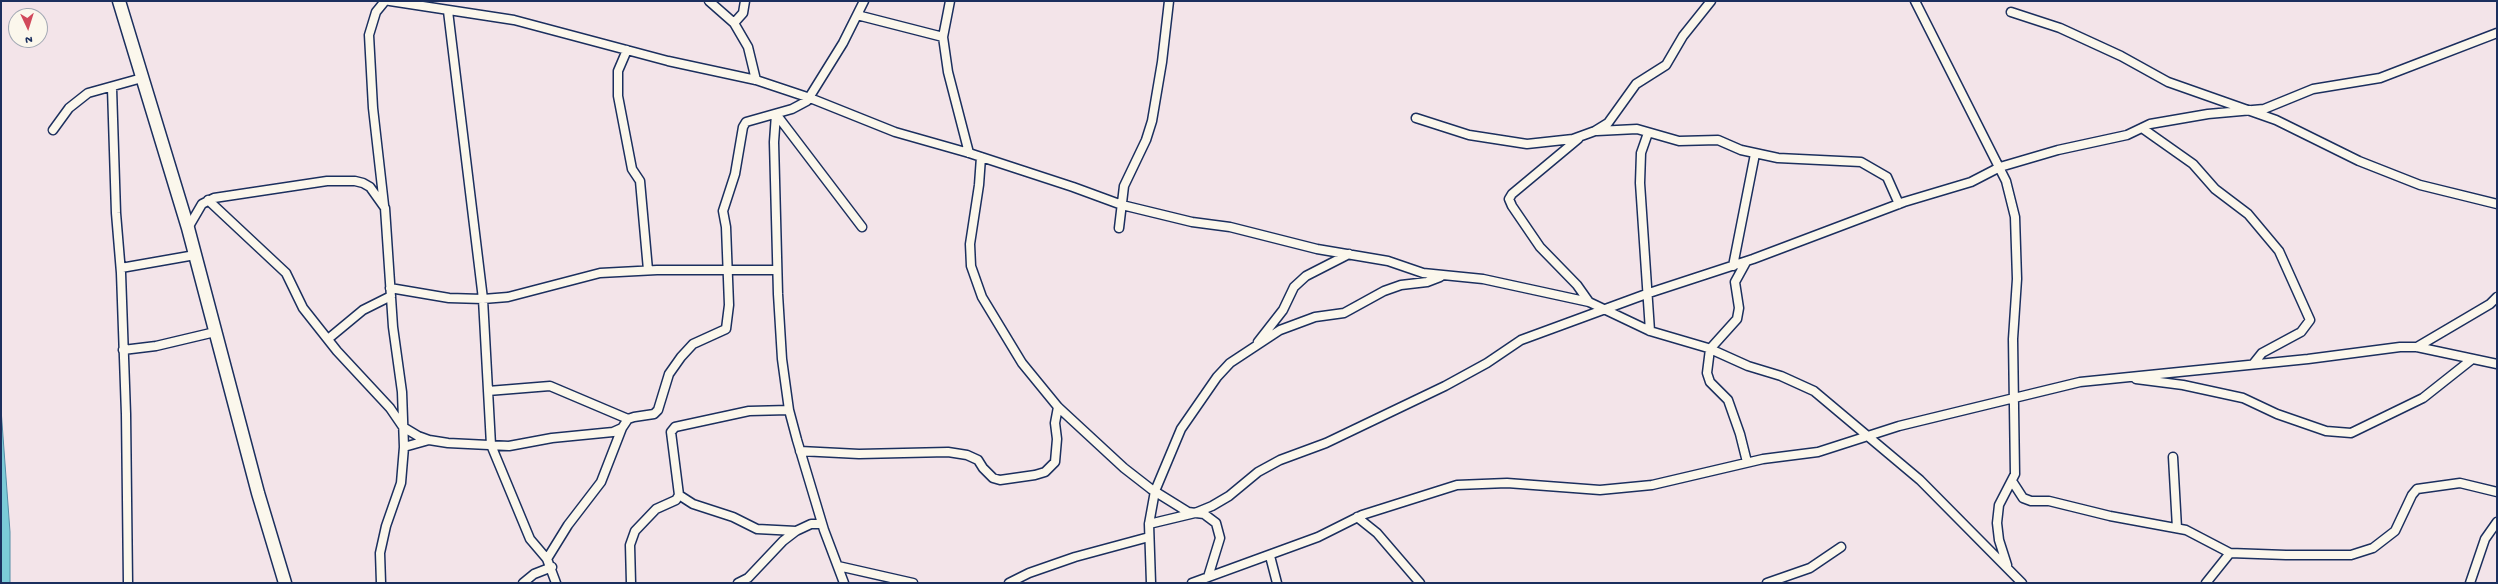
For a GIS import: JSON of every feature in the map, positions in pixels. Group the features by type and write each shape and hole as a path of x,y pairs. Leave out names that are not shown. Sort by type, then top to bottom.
{"street":[{"path":"119,1 188,228 258,493 285,583"},
{"path":"381,583 380,553 386,526 401,483 404,447 400,366 393,327 385,208 373,108 369,35 376,12 385,1"},
{"path":"390,1 514,20 627,50 756,80 810,98 895,132 969,153 1073,186 1122,205 1192,222 1230,227 1349,254 1388,261 1423,273 1483,280 1589,302 1606,308 1650,331 1710,349 1807,387 1920,480 2007,566 2022,583"},
{"path":"709,1 734,23 748,47 756,80"},
{"path":"734,23 742,13 745,1"},
{"path":"488,391 550,386 628,419 654,414 658,410 669,374 681,357 693,344 726,329 729,305 724,204 735,174 743,127 746,122 792,109 810,98 843,43 864,1"},
{"path":"950,1 944,37 948,72 969,153"},
{"path":"1119,228 1124,186 1146,140 1152,121 1162,62 1169,1"},
{"path":"1595,131 1608,122 1636,84 1666,65 1683,36 1711,1"},
{"path":"1915,1 2000,167 2006,181 2015,217 2016,279 2013,339 2015,461 2012,482 2003,493 1999,505 1998,523 1999,540 2007,566"},
{"path":"448,11 483,299 491,445 530,539 550,563 556,583"},
{"path":"2012,12 2067,31 2121,56 2168,82 2254,111 2358,161 2402,178 2497,204"},
{"path":"857,15 944,37"},
{"path":"1150,524 1195,513 1229,496 1258,472 1280,460 1326,443 1445,386 1487,363 1521,340 1606,308 1746,262 1899,204 1971,182 2000,167 2058,150 2127,135 2142,128 2185,117 2254,111 2272,107 2313,89 2329,85 2380,78 2497,33"},
{"path":"627,50 618,71 618,96 632,169 640,181 648,270"},
{"path":"53,130 69,108 88,93 112,88 142,78"},
{"path":"112,88 116,213 121,268 128,474 128,583"},
{"path":"776,114 862,226"},
{"path":"776,114 774,142 780,345 789,410 822,524 844,583"},
{"path":"1416,118 1469,134 1527,144 1573,139 1595,131 1637,129 1679,141 1718,140 1755,154 1786,158 1861,162 1887,177 1899,204"},
{"path":"2142,128 2193,164 2215,189 2248,214 2272,240 2282,258 2310,320 2301,332 2262,353 2254,363"},
{"path":"1648,133 1641,153 1640,183 1649,293 1650,331"},
{"path":"1583,135 1512,194 1509,199 1512,206 1540,247 1577,285 1589,302"},
{"path":"1733,266 1755,154"},
{"path":"981,157 979,185 970,244 975,280 1007,341 1043,391 1058,408 1124,468 1155,491 1188,512 1204,514 1216,523 1220,538 1208,578"},
{"path":"188,228 202,204 208,200 260,190 328,181 355,181 370,187 385,208"},
{"path":"208,200 286,273 303,308 328,339 390,408 404,427 429,440"},
{"path":"1254,348 1283,310 1294,288 1306,276 1349,254"},
{"path":"121,268 195,255"},
{"path":"1746,262 1735,282 1739,308 1738,319 1710,349 1707,362 1708,378 1718,392 1728,400 1740,434 1747,462"},
{"path":"328,339 363,310 391,292 448,298 483,299 508,297 600,273 727,268 777,270"},
{"path":"1151,583 1149,537 1155,491 1181,429 1217,377 1230,363 1280,330 1298,322 1344,313 1384,291 1401,286 1427,282 1440,276"},
{"path":"2417,348 2490,304 2497,297"},
{"path":"123,350 156,346 215,332"},
{"path":"1192,583 1270,556 1318,537 1357,517 1442,489 1472,483 1600,490 1652,486 1747,462 1818,452 1899,426 2013,400 2080,382 2254,363 2308,359 2400,347 2417,348 2497,364"},
{"path":"2121,378 2183,385 2243,398 2277,414 2326,431 2351,433 2423,398 2471,360"},
{"path":"800,451 859,454 948,452 967,455 978,460 983,468 993,478 1000,480 1035,475 1045,472 1055,462 1057,439 1055,423 1058,408"},
{"path":"631,583 630,545 635,531 656,509 676,500 679,495 671,432 675,427 749,411 789,410"},
{"path":"523,583 550,563 568,525 601,482 622,428 628,419"},
{"path":"404,447 429,440 491,445 520,445 552,438 602,434 622,428"},
{"path":"2173,457 2177,528"},
{"path":"2012,482 2023,498 2031,501 2049,501 2110,516 2177,528 2208,540 2230,553 2351,555 2372,548 2395,531 2412,495 2417,489 2460,483 2497,492"},
{"path":"679,495 693,504 733,517 757,529 796,531"},
{"path":"1357,517 1377,533 1420,583"},
{"path":"2470,583 2485,539 2497,522"},
{"path":"738,583 748,578 783,541 796,531 811,524 822,524"},
{"path":"1009,583 1028,573 1068,559 1149,537"},
{"path":"1767,583 1810,568 1841,547"},
{"path":"2206,583 2230,553"},
{"path":"1270,556 1277,583"},
{"path":"838,566 913,583"}],"water":[{"path":"1,409 10,532 10,583 1,583"}]}
